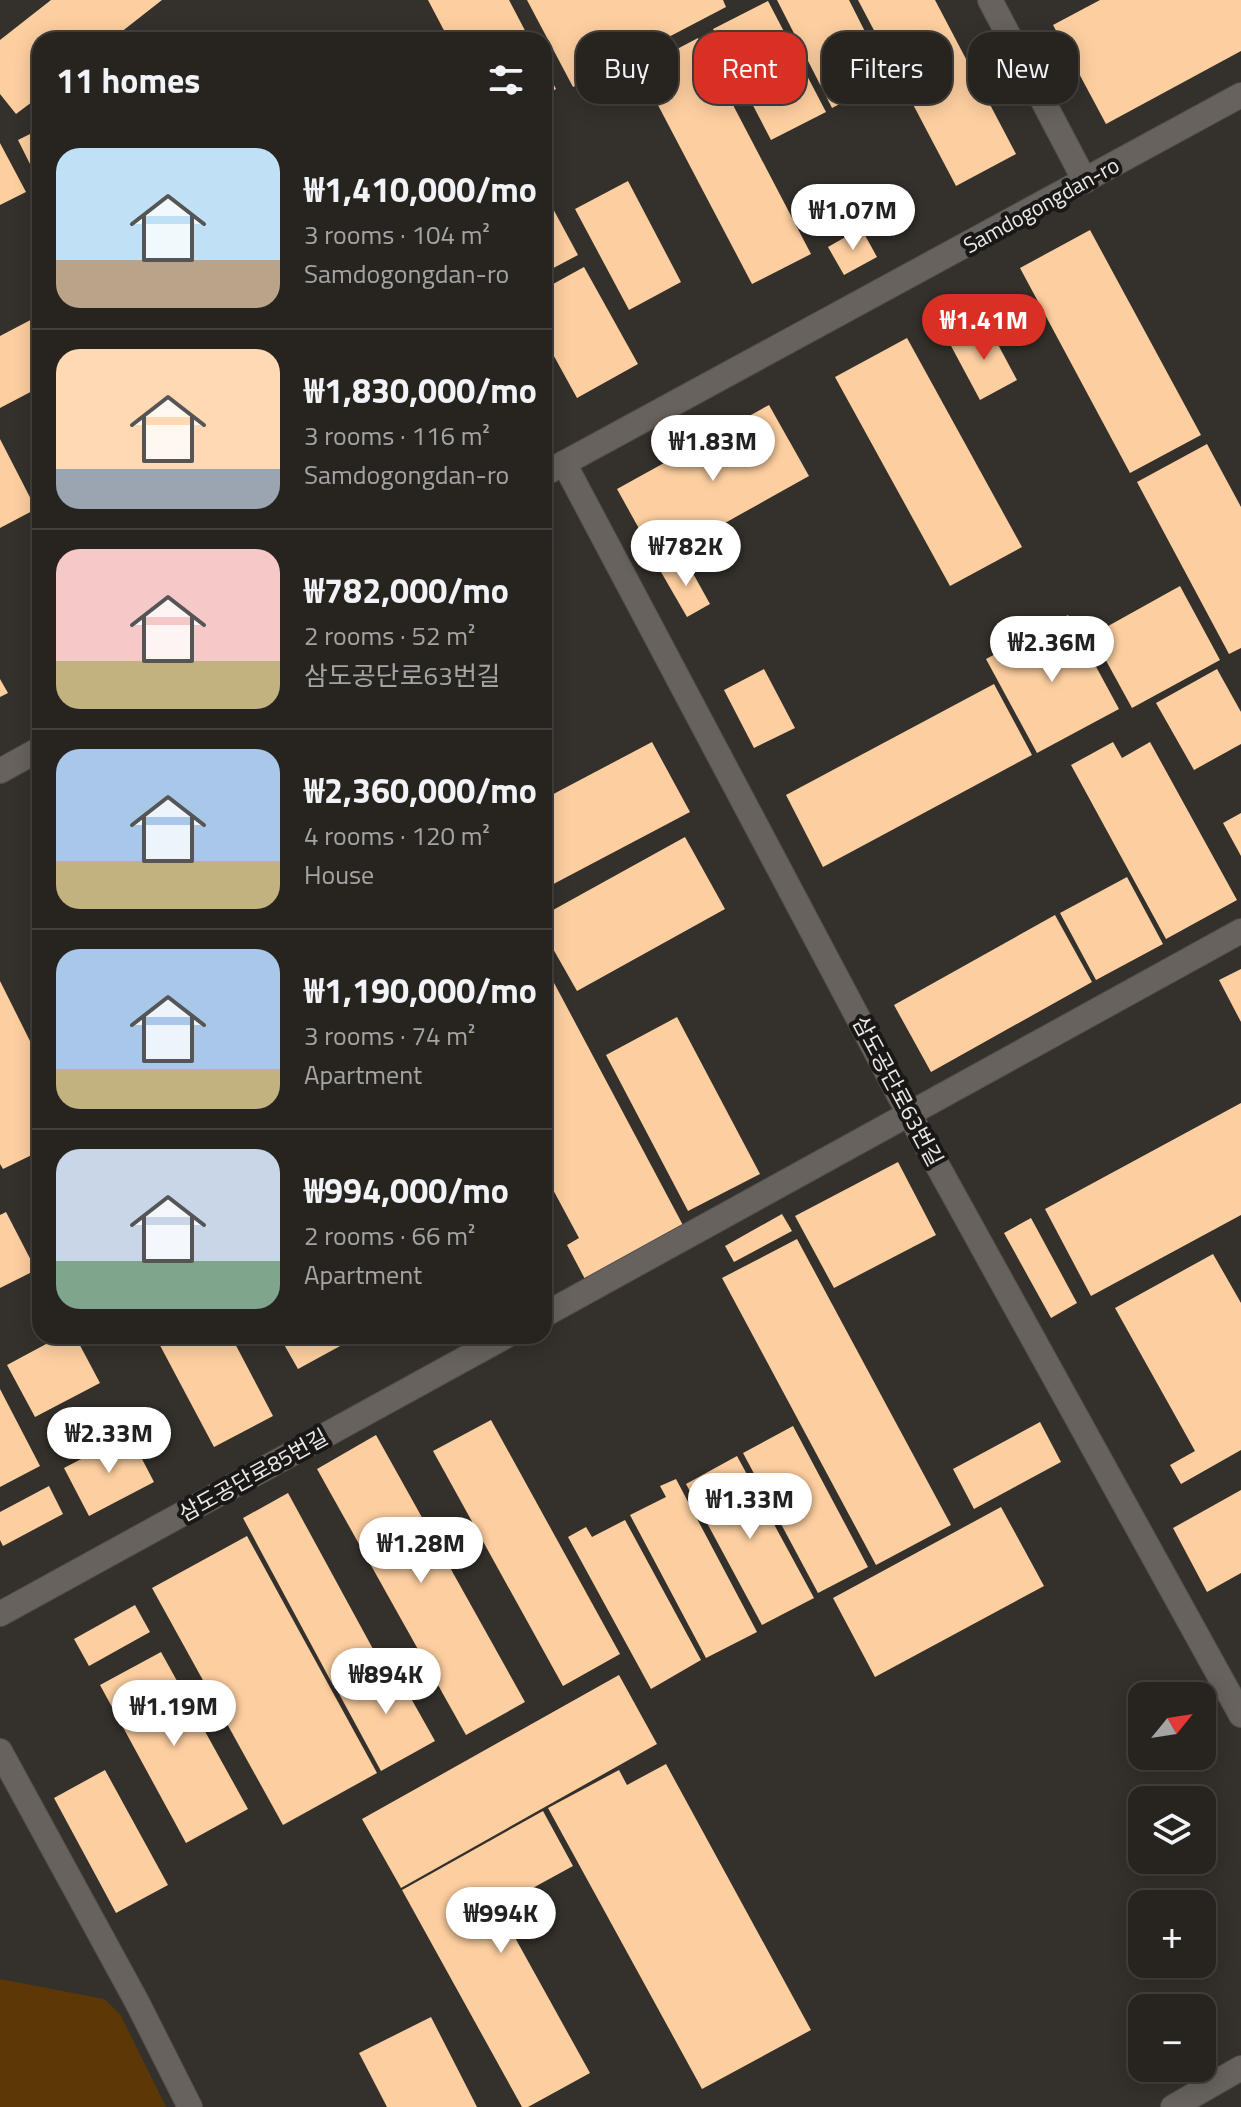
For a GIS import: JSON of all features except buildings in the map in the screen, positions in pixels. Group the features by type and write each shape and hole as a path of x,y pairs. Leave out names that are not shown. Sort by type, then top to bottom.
{"street":[{"path":"990,0 1085,181"},
{"name":"Samdogongdan-ro","path":"554,468 1241,95"},
{"name":"삼도공단로63번길","path":"554,468 1241,1715"},
{"path":"0,771 32,753"},
{"path":"552,1311 1241,931"},
{"name":"삼도공단로85번길","path":"0,1614 491,1344"},
{"path":"0,1751 137,2002 190,2107"},
{"path":"1173,2107 1241,2068"}],"shaded area":[{"path":"0,1979 104,1999 120,2014 166,2107 0,2107"}]}
